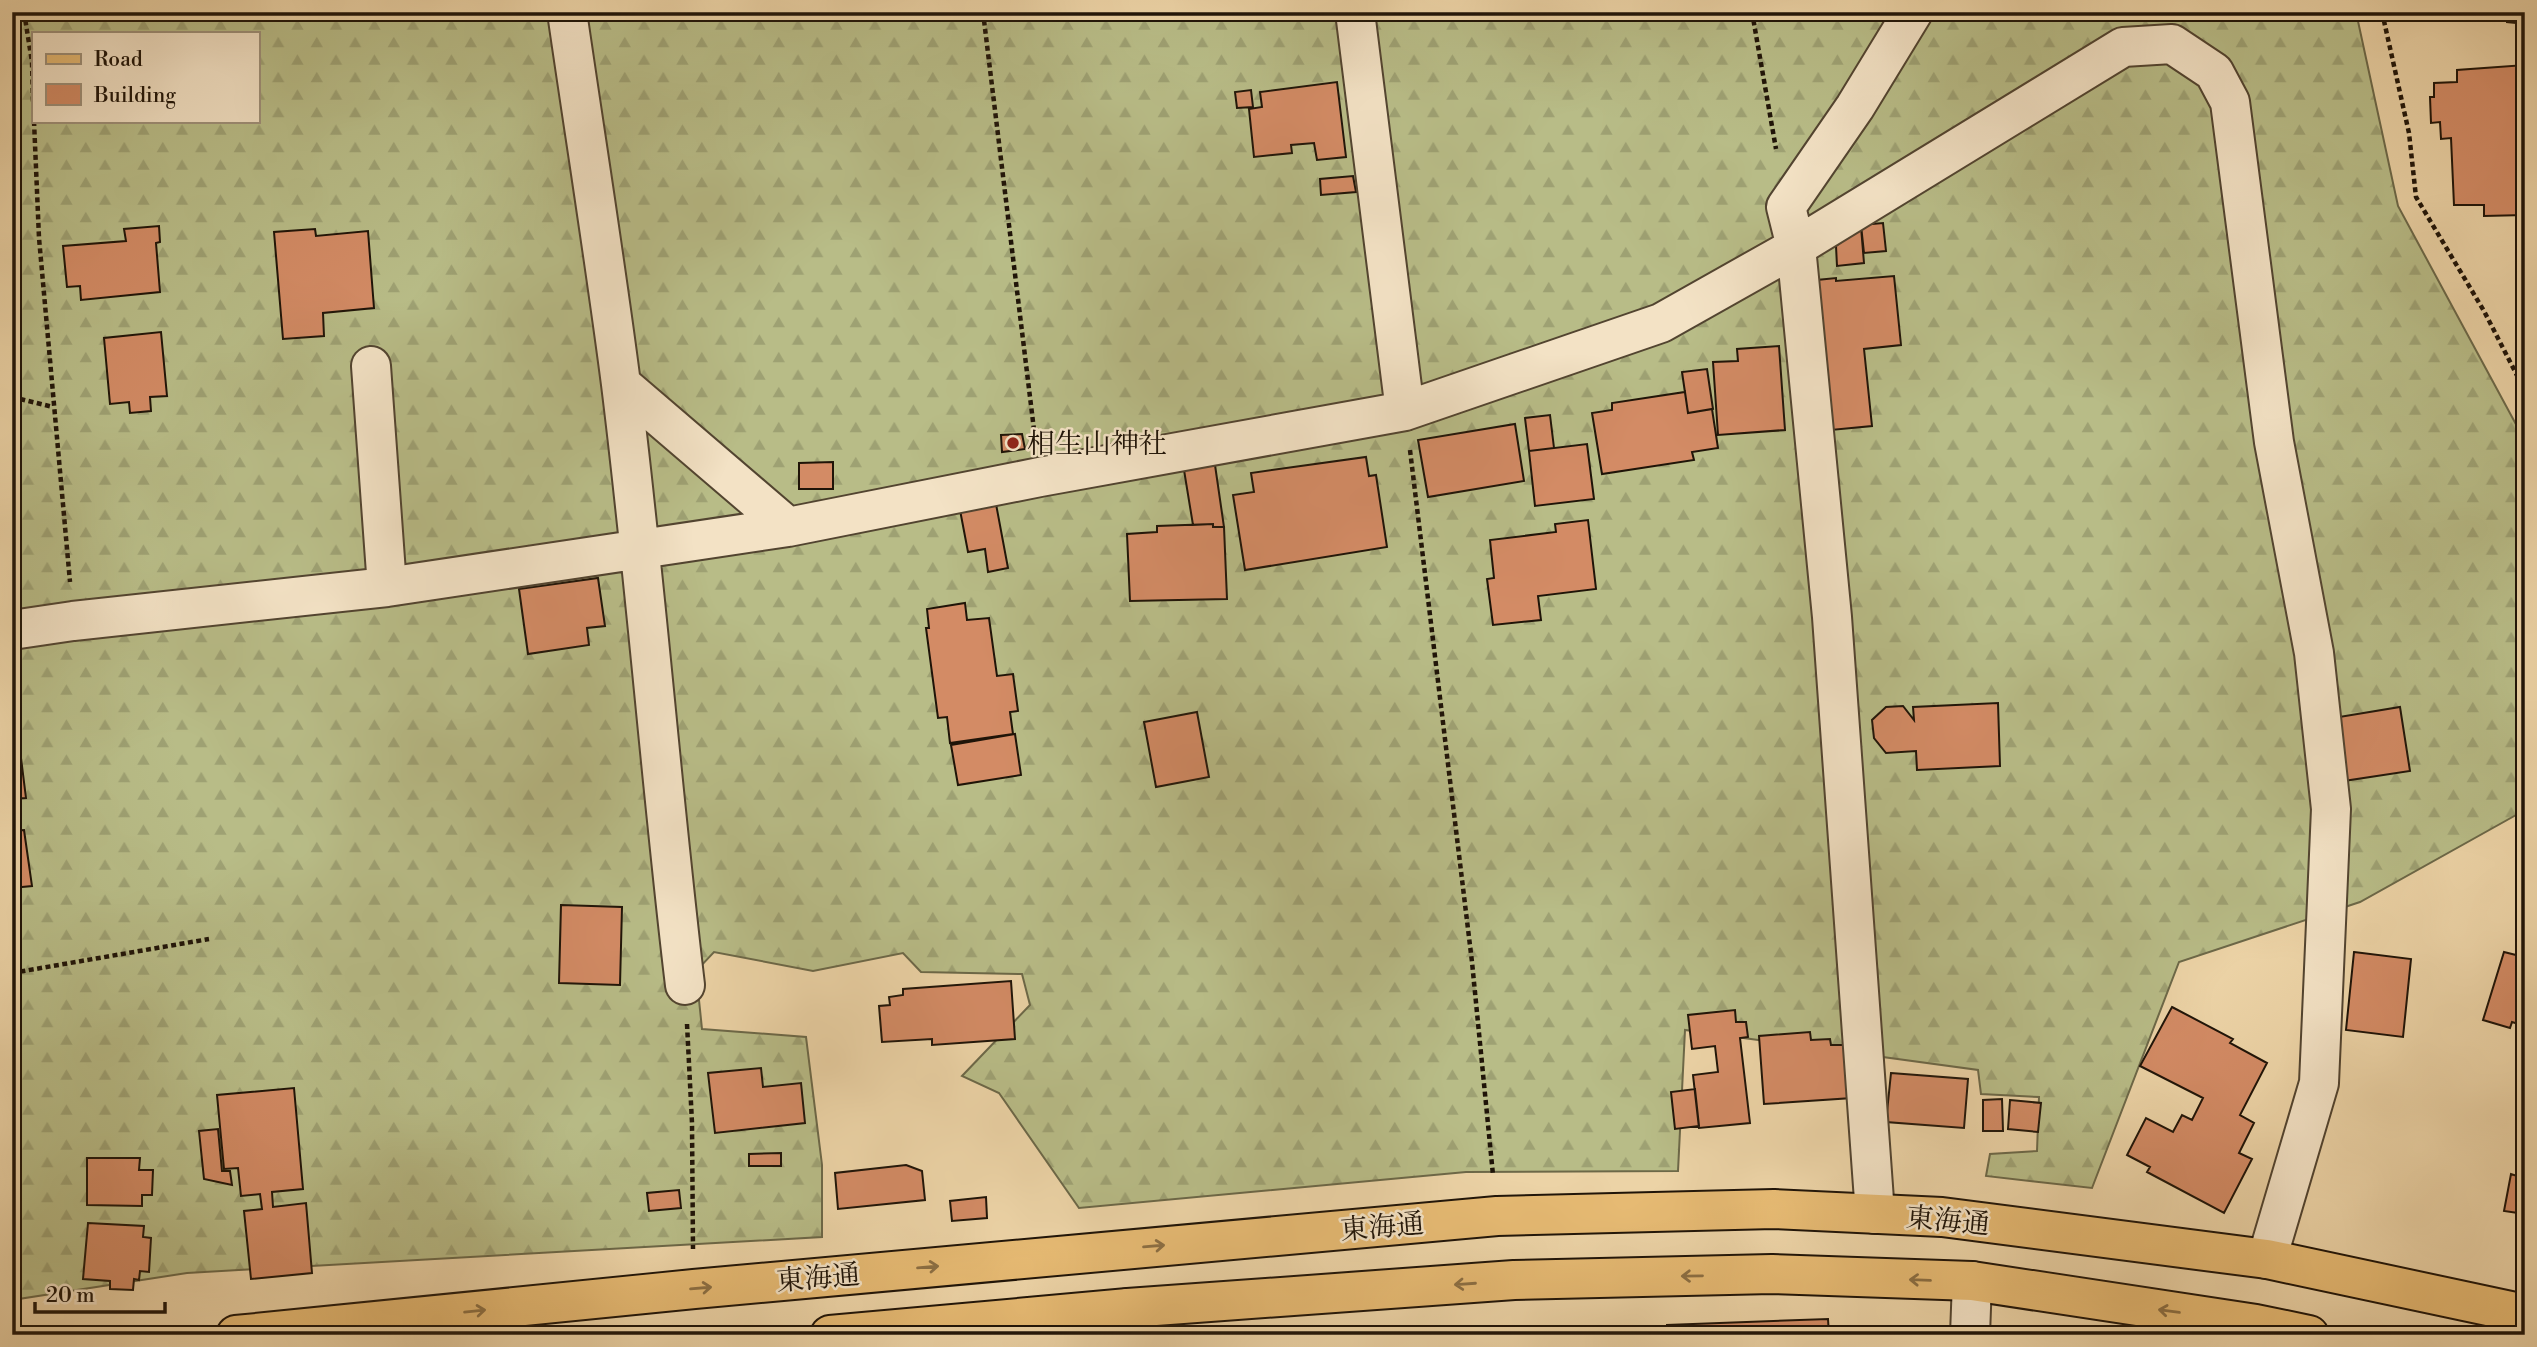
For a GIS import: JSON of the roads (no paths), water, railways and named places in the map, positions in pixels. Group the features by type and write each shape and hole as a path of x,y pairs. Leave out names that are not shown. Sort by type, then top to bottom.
{"main road":[{"name":"東海通","path":"236,1335 694,1289 1497,1216 1774,1209 1942,1217 2267,1259 2525,1314"},
{"name":"東海通","path":"830,1335 1129,1321 1514,1280 1772,1274 1972,1281 2256,1324 2309,1335"}],"street":[{"path":"566,12 621,384 685,985"},
{"path":"1355,12 1405,411"},
{"path":"1875,1214 1832,617 1796,247 1786,207 1855,107 1913,12"},
{"path":"12,630 387,587 788,527 1040,477 1405,411 1661,323 1796,247 2123,47 2172,44 2214,72 2230,102 2274,442 2314,653 2331,808 2319,1083 2267,1259"},
{"path":"371,366 387,587"},
{"path":"621,384 788,527"},
{"path":"1970,1335 1972,1281"}],"place":[{"name":"相生山神社","path":"1013,443"}]}
